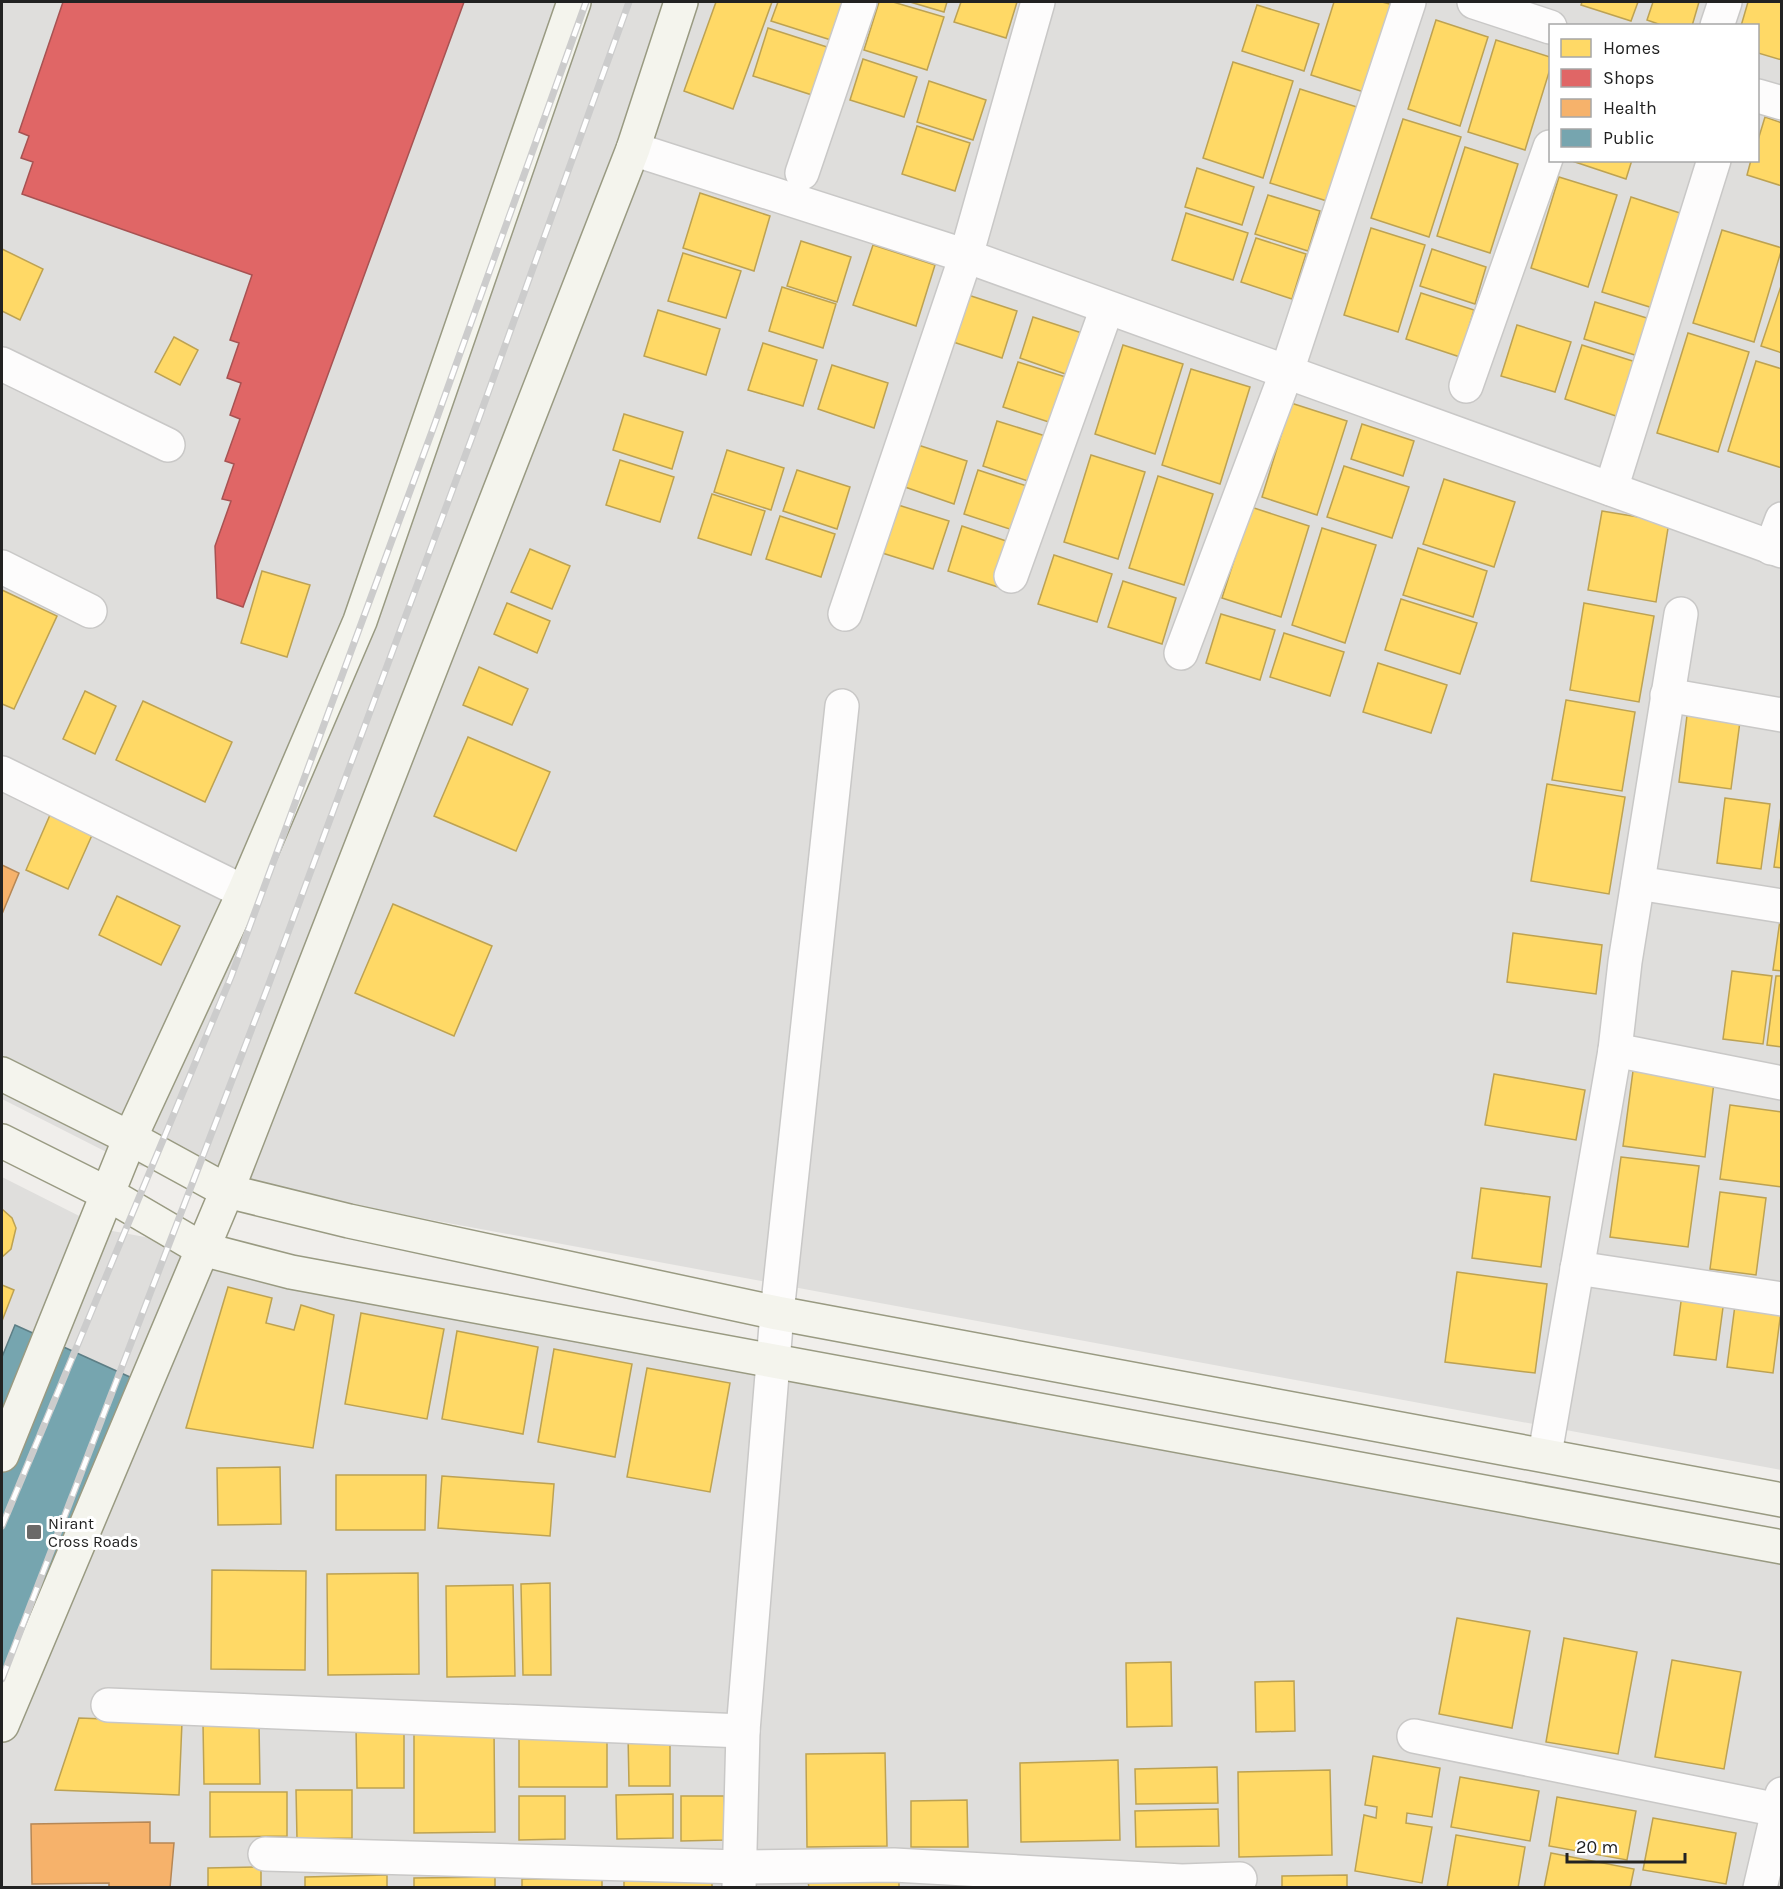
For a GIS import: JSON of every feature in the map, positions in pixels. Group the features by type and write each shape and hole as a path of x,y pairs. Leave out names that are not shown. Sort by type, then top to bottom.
{"street":[{"path":"2,1455 130,1138 244,892 360,621 574,2"},
{"path":"2,1725 226,1191 633,149 681,2"},
{"path":"802,173 860,2"},
{"path":"844,614 966,256 1038,2"},
{"path":"1181,653 1287,371 1409,2"},
{"path":"1474,2 1549,18"},
{"path":"1718,24 1725,2"},
{"path":"1759,96 1782,103"},
{"path":"633,149 966,256 1611,489 1778,539"},
{"path":"1466,386 1549,153"},
{"path":"1611,489 1713,162"},
{"path":"1011,576 1107,308"},
{"path":"2,364 168,445"},
{"path":"2,567 90,611"},
{"path":"1545,1454 1615,1050 1638,883 1681,614"},
{"path":"1667,695 1782,715"},
{"path":"740,1877 743,1731 777,1313 842,706"},
{"path":"2,773 244,892"},
{"path":"1638,883 1782,906"},
{"path":"1615,1050 1782,1083"},
{"path":"2,1074 130,1138 226,1191 349,1221 777,1313 1545,1454 1782,1500"},
{"path":"2,1141 108,1194 202,1249 291,1272 1782,1547"},
{"path":"1577,1268 1782,1299"},
{"path":"108,1705 743,1731"},
{"path":"1414,1736 1780,1802 1760,1887"},
{"path":"265,1854 740,1877 894,1865 1182,1881 1240,1879"}],"shaded area":[{"path":"2,2 1781,2 1781,1470 130,1164 2,1099"},
{"path":"2,1177 107,1230 1781,1539 1781,1887 2,1887"}],"building: Homes":[{"path":"716,2 772,2 733,109 684,91"},
{"path":"778,2 843,2 831,40 771,21"},
{"path":"879,2 893,2 944,17 927,70 864,50"},
{"path":"910,2 947,2 944,12"},
{"path":"961,2 1017,2 1006,38 954,22"},
{"path":"1334,2 1382,2 1394,5 1367,93 1311,75"},
{"path":"1582,2 1638,2 1631,21 1581,5"},
{"path":"1653,2 1699,2 1693,24 1658,24 1647,20"},
{"path":"1748,2 1782,2 1782,60 1759,53 1759,24 1742,24"},
{"path":"1257,5 1319,24 1304,71 1242,51"},
{"path":"1436,20 1488,37 1460,126 1408,109"},
{"path":"768,28 827,47 812,95 753,76"},
{"path":"1496,40 1549,57 1549,72 1525,150 1468,132"},
{"path":"863,59 917,77 904,117 850,100"},
{"path":"1233,62 1293,81 1263,178 1203,158"},
{"path":"929,81 986,100 973,140 917,122"},
{"path":"1300,89 1360,108 1330,202 1270,183"},
{"path":"1765,117 1782,123 1782,186 1747,175 1750,162 1759,162 1759,137"},
{"path":"1403,119 1461,137 1429,237 1371,218"},
{"path":"917,126 970,143 955,191 902,174"},
{"path":"1465,147 1518,164 1490,253 1437,236"},
{"path":"1575,162 1631,162 1626,179"},
{"path":"1197,168 1254,187 1242,225 1185,207"},
{"path":"1559,177 1617,195 1588,287 1531,268"},
{"path":"700,193 770,216 754,271 683,248"},
{"path":"1268,195 1320,211 1308,251 1255,234"},
{"path":"1631,197 1686,215 1656,309 1602,292"},
{"path":"1186,213 1248,233 1233,280 1172,260"},
{"path":"1371,228 1425,245 1398,332 1344,315"},
{"path":"1722,230 1782,248 1754,342 1693,323"},
{"path":"1256,238 1306,254 1292,299 1241,282"},
{"path":"801,241 851,257 837,302 787,286"},
{"path":"873,245 935,265 916,326 853,305"},
{"path":"2,249 43,269 20,320 2,311"},
{"path":"1432,249 1486,267 1475,304 1420,286"},
{"path":"683,253 741,271 726,318 668,301"},
{"path":"1782,283 1782,353 1761,346"},
{"path":"782,287 836,304 823,348 769,331"},
{"path":"959,292 1017,311 1002,358 944,339"},
{"path":"1421,293 1474,310 1460,357 1406,339"},
{"path":"1595,302 1650,319 1638,356 1584,339"},
{"path":"658,310 720,329 706,375 644,356"},
{"path":"1033,317 1085,334 1071,376 1020,358"},
{"path":"1517,325 1571,342 1555,392 1501,376"},
{"path":"1688,333 1749,352 1718,452 1657,433"},
{"path":"174,337 198,350 180,385 155,372"},
{"path":"763,343 817,360 803,406 748,390"},
{"path":"1123,345 1183,364 1155,454 1095,434"},
{"path":"1582,345 1639,363 1622,418 1565,399"},
{"path":"1756,361 1782,369 1782,468 1728,451"},
{"path":"1018,362 1072,379 1058,425 1003,407"},
{"path":"832,365 888,383 874,428 818,409"},
{"path":"1191,369 1250,387 1220,484 1162,465"},
{"path":"1291,403 1347,421 1317,515 1262,497"},
{"path":"624,414 683,432 672,469 613,450"},
{"path":"997,421 1052,438 1037,484 983,466"},
{"path":"1362,424 1414,441 1403,476 1351,459"},
{"path":"915,444 967,461 954,504 902,486"},
{"path":"727,450 784,468 771,510 714,492"},
{"path":"1091,455 1145,472 1118,559 1064,542"},
{"path":"620,460 674,477 660,522 606,505"},
{"path":"1344,466 1409,487 1392,538 1327,517"},
{"path":"797,470 850,487 837,529 783,511"},
{"path":"978,470 1033,488 1019,532 964,514"},
{"path":"1158,476 1213,494 1184,585 1129,568"},
{"path":"1444,479 1515,502 1494,567 1423,544"},
{"path":"712,494 765,511 751,555 698,538"},
{"path":"895,504 949,521 933,569 879,552"},
{"path":"1251,507 1309,526 1281,617 1222,598"},
{"path":"1602,511 1669,522 1656,602 1588,590"},
{"path":"780,516 835,534 821,577 766,559"},
{"path":"962,526 1015,544 1001,588 948,571"},
{"path":"1322,528 1376,545 1345,643 1292,625"},
{"path":"1418,548 1487,571 1473,617 1403,595"},
{"path":"530,549 570,566 552,609 511,592"},
{"path":"1054,555 1112,574 1097,622 1038,604"},
{"path":"262,571 310,585 287,657 241,643"},
{"path":"1123,581 1176,598 1162,644 1108,627"},
{"path":"2,590 57,616 14,709 2,704"},
{"path":"1401,599 1477,623 1460,674 1385,650"},
{"path":"507,603 550,621 537,653 494,634"},
{"path":"1584,603 1654,616 1639,702 1570,690"},
{"path":"1221,614 1275,630 1260,680 1206,663"},
{"path":"1284,633 1344,652 1330,696 1270,677"},
{"path":"1378,663 1447,685 1431,733 1363,712"},
{"path":"479,667 528,689 512,725 463,705"},
{"path":"85,691 116,706 95,754 63,739"},
{"path":"1566,700 1635,712 1622,791 1552,780"},
{"path":"143,701 232,742 205,802 116,760"},
{"path":"1688,707 1741,714 1731,789 1679,782"},
{"path":"468,737 550,772 516,851 434,816"},
{"path":"1547,784 1625,797 1609,894 1531,881"},
{"path":"1725,798 1770,804 1761,869 1717,863"},
{"path":"1782,809 1782,868 1774,867"},
{"path":"50,815 93,833 68,889 26,870"},
{"path":"117,896 180,926 161,965 99,935"},
{"path":"393,904 492,946 454,1036 355,993"},
{"path":"1782,913 1782,971 1773,970"},
{"path":"1513,933 1602,945 1596,994 1507,982"},
{"path":"1732,971 1772,976 1763,1044 1723,1039"},
{"path":"1776,976 1782,976 1782,1047 1767,1045"},
{"path":"1633,1071 1714,1082 1705,1157 1623,1146"},
{"path":"1494,1074 1585,1090 1576,1140 1485,1125"},
{"path":"1730,1105 1782,1112 1782,1187 1720,1179"},
{"path":"1621,1157 1699,1166 1688,1247 1610,1237"},
{"path":"1481,1188 1550,1197 1541,1267 1472,1258"},
{"path":"1720,1192 1766,1198 1756,1275 1710,1269"},
{"path":"2,1209 12,1218 16,1228 11,1249 2,1257"},
{"path":"1457,1272 1547,1284 1535,1373 1445,1362"},
{"path":"2,1285 14,1290 2,1321"},
{"path":"228,1287 272,1298 266,1323 294,1330 301,1305 334,1315 313,1448 186,1428"},
{"path":"1682,1294 1724,1300 1716,1360 1674,1355"},
{"path":"1735,1305 1781,1311 1773,1373 1727,1367"},
{"path":"361,1313 444,1329 427,1419 345,1404"},
{"path":"457,1331 538,1347 523,1434 442,1419"},
{"path":"554,1349 632,1364 615,1457 538,1442"},
{"path":"647,1368 730,1383 710,1492 627,1477"},
{"path":"280,1467 281,1524 218,1525 217,1468"},
{"path":"336,1475 426,1475 425,1530 336,1530"},
{"path":"442,1476 554,1484 550,1536 438,1528"},
{"path":"212,1570 306,1571 305,1670 211,1669"},
{"path":"418,1573 419,1674 328,1675 327,1574"},
{"path":"550,1583 551,1675 523,1675 521,1584"},
{"path":"513,1585 515,1676 447,1677 446,1586"},
{"path":"1457,1618 1530,1631 1512,1728 1439,1714"},
{"path":"1564,1638 1637,1652 1618,1754 1546,1742"},
{"path":"1672,1660 1741,1672 1724,1769 1655,1757"},
{"path":"1171,1662 1172,1726 1127,1727 1126,1663"},
{"path":"1294,1681 1295,1731 1256,1732 1255,1682"},
{"path":"79,1718 182,1722 179,1795 55,1790"},
{"path":"203,1723 259,1723 260,1784 204,1784"},
{"path":"404,1725 404,1788 357,1788 356,1726"},
{"path":"414,1730 494,1730 495,1832 414,1833"},
{"path":"519,1732 607,1732 607,1787 519,1787"},
{"path":"628,1734 670,1734 670,1786 629,1786"},
{"path":"885,1753 887,1846 807,1847 806,1754"},
{"path":"1373,1756 1440,1768 1432,1817 1407,1813 1406,1823 1432,1827 1422,1883 1355,1871 1364,1815 1376,1818 1377,1807 1365,1805"},
{"path":"1118,1760 1120,1840 1021,1842 1020,1763"},
{"path":"1217,1767 1218,1803 1136,1804 1135,1769"},
{"path":"1330,1770 1332,1855 1239,1857 1238,1772"},
{"path":"1460,1777 1539,1791 1530,1841 1451,1827"},
{"path":"296,1790 352,1790 352,1838 297,1839"},
{"path":"210,1792 287,1792 287,1836 210,1837"},
{"path":"673,1794 673,1838 617,1839 616,1795"},
{"path":"519,1796 565,1796 565,1839 519,1840"},
{"path":"681,1796 724,1796 725,1840 681,1841"},
{"path":"1557,1797 1636,1811 1627,1860 1549,1846"},
{"path":"967,1800 968,1847 911,1847 911,1801"},
{"path":"1218,1809 1219,1846 1136,1847 1135,1811"},
{"path":"1653,1818 1736,1833 1726,1884 1643,1870"},
{"path":"1456,1835 1525,1847 1518,1888 1447,1888"},
{"path":"1551,1853 1634,1869 1630,1888 1544,1888"},
{"path":"261,1867 261,1888 208,1888 208,1868"},
{"path":"387,1875 387,1888 305,1888 305,1877"},
{"path":"1347,1875 1347,1888 1282,1888 1282,1876"},
{"path":"495,1877 495,1888 414,1888 414,1878"},
{"path":"602,1878 602,1888 522,1888 522,1879"},
{"path":"899,1879 899,1888 809,1888 808,1881"},
{"path":"712,1880 712,1888 624,1888 624,1881"}],"building: Shops":[{"path":"63,2 464,2 243,607 217,598 215,546 231,501 222,499 234,464 225,461 240,419 230,415 241,383 227,378 239,343 230,340 252,275 22,194 33,162 21,158 29,136 19,132"}],"building: Health":[{"path":"2,865 19,873 2,914"},
{"path":"150,1822 150,1843 174,1843 170,1888 109,1888 109,1883 32,1884 31,1824"}],"building: Public":[{"name":"Nirant Cross Roads","path":"15,1325 132,1378 2,1686 2,1357"}],"railway":[{"path":"2,1526 231,977 434,426 586,2"},
{"path":"2,1679 267,989 471,440 629,2"}],"place":[{"name":"Nirant Cross Roads","path":"34,1532"}]}
